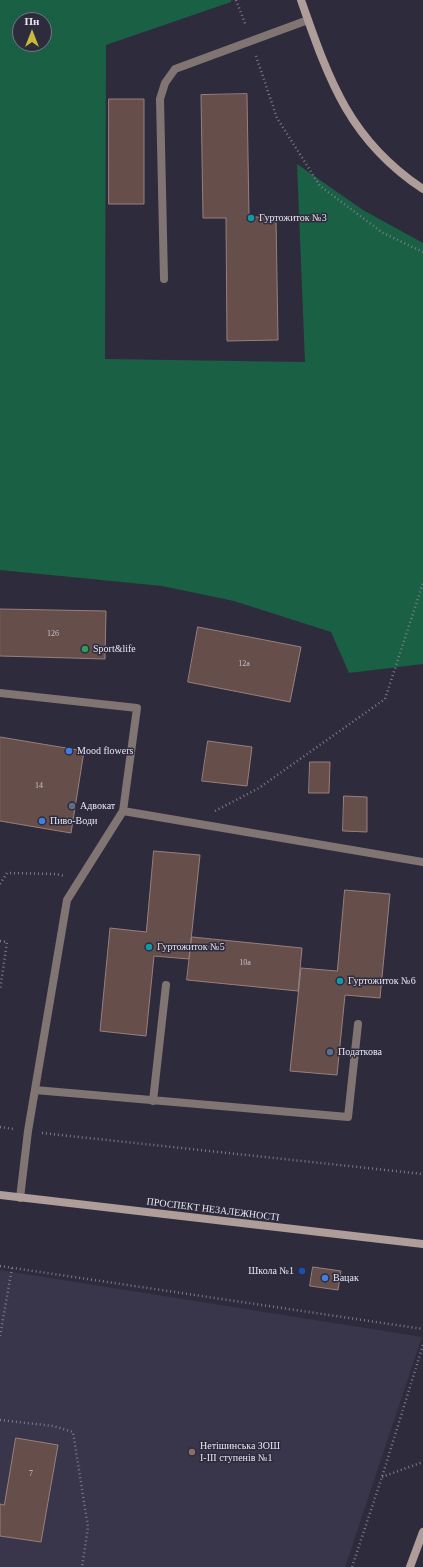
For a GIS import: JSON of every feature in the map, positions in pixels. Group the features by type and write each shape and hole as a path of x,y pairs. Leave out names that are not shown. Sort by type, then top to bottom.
{"main road":[{"path":"301,0 334,86 353,121 365,138 386,161 423,189"},
{"name":"ПРОСПЕКТ НЕЗАЛЕЖНОСТІ","path":"0,1195 423,1244"},
{"path":"410,1567 423,1532"}],"lane":[{"path":"164,279 160,98 165,83 175,69 308,20"},
{"path":"0,693 137,708 123,811 67,900 28,1131 20,1198"},
{"path":"123,811 423,862"},
{"path":"153,1101 166,985"},
{"path":"35,1090 348,1117 358,1024"}],"path":[{"path":"236,0 252,41 277,118 320,186 383,233 423,252"},
{"path":"194,823 259,788 385,700 423,583"},
{"path":"0,884 7,873 55,874 80,880"},
{"path":"0,941 7,942 0,990"},
{"path":"0,1127 423,1174"},
{"path":"0,1266 423,1329"},
{"path":"0,1336 12,1268"},
{"path":"352,1567 423,1345"},
{"path":"0,1420 53,1426 73,1432 88,1527 82,1567"},
{"path":"382,1477 423,1462"}],"shaded area":[{"name":"Нетішинська ЗОШ І-ІІІ ступенів №1","path":"0,1270 422,1337 345,1567 0,1567"}],"green space":[{"path":"0,0 231,0 231,2 106,45 105,359 305,362 297,164 363,210 423,243 423,664 349,673 331,632 234,601 162,586 0,570"}],"building":[{"name":"Гуртожиток №3","path":"247,94 249,217 276,217 278,340 227,341 226,218 203,218 201,95"},
{"path":"109,99 144,99 144,204 109,204"},
{"path":"0,609 106,611 105,659 0,656"},
{"path":"198,627 301,647 290,702 188,682"},
{"path":"0,737 84,751 71,833 0,821"},
{"path":"208,741 252,747 247,786 202,781"},
{"path":"310,762 330,762 329,793 309,793"},
{"path":"344,796 367,797 367,832 343,831"},
{"name":"Гуртожиток №5","path":"154,851 200,855 189,959 154,956 146,1036 100,1031 110,928 146,932"},
{"name":"Гуртожиток №6","path":"345,890 390,894 380,998 345,995 337,1075 290,1071 301,968 337,971"},
{"path":"192,937 302,948 298,991 187,980"},
{"name":"Вацак","path":"313,1267 341,1271 338,1290 310,1286"},
{"path":"16,1438 58,1445 41,1542 0,1536 0,1504 4,1505"}],"place":[{"name":"Гуртожиток №3","path":"251,218"},
{"name":"Sport&life","path":"85,649"},
{"name":"Mood flowers","path":"69,751"},
{"name":"Адвокат","path":"72,806"},
{"name":"Пиво-Води","path":"42,821"},
{"name":"Гуртожиток №5","path":"149,947"},
{"name":"Гуртожиток №6","path":"340,981"},
{"name":"Податкова","path":"330,1052"},
{"name":"Школа №1","path":"302,1271"},
{"name":"Вацак","path":"325,1278"},
{"name":"Нетішинська ЗОШ І-ІІІ ступенів №1","path":"192,1452"}]}
